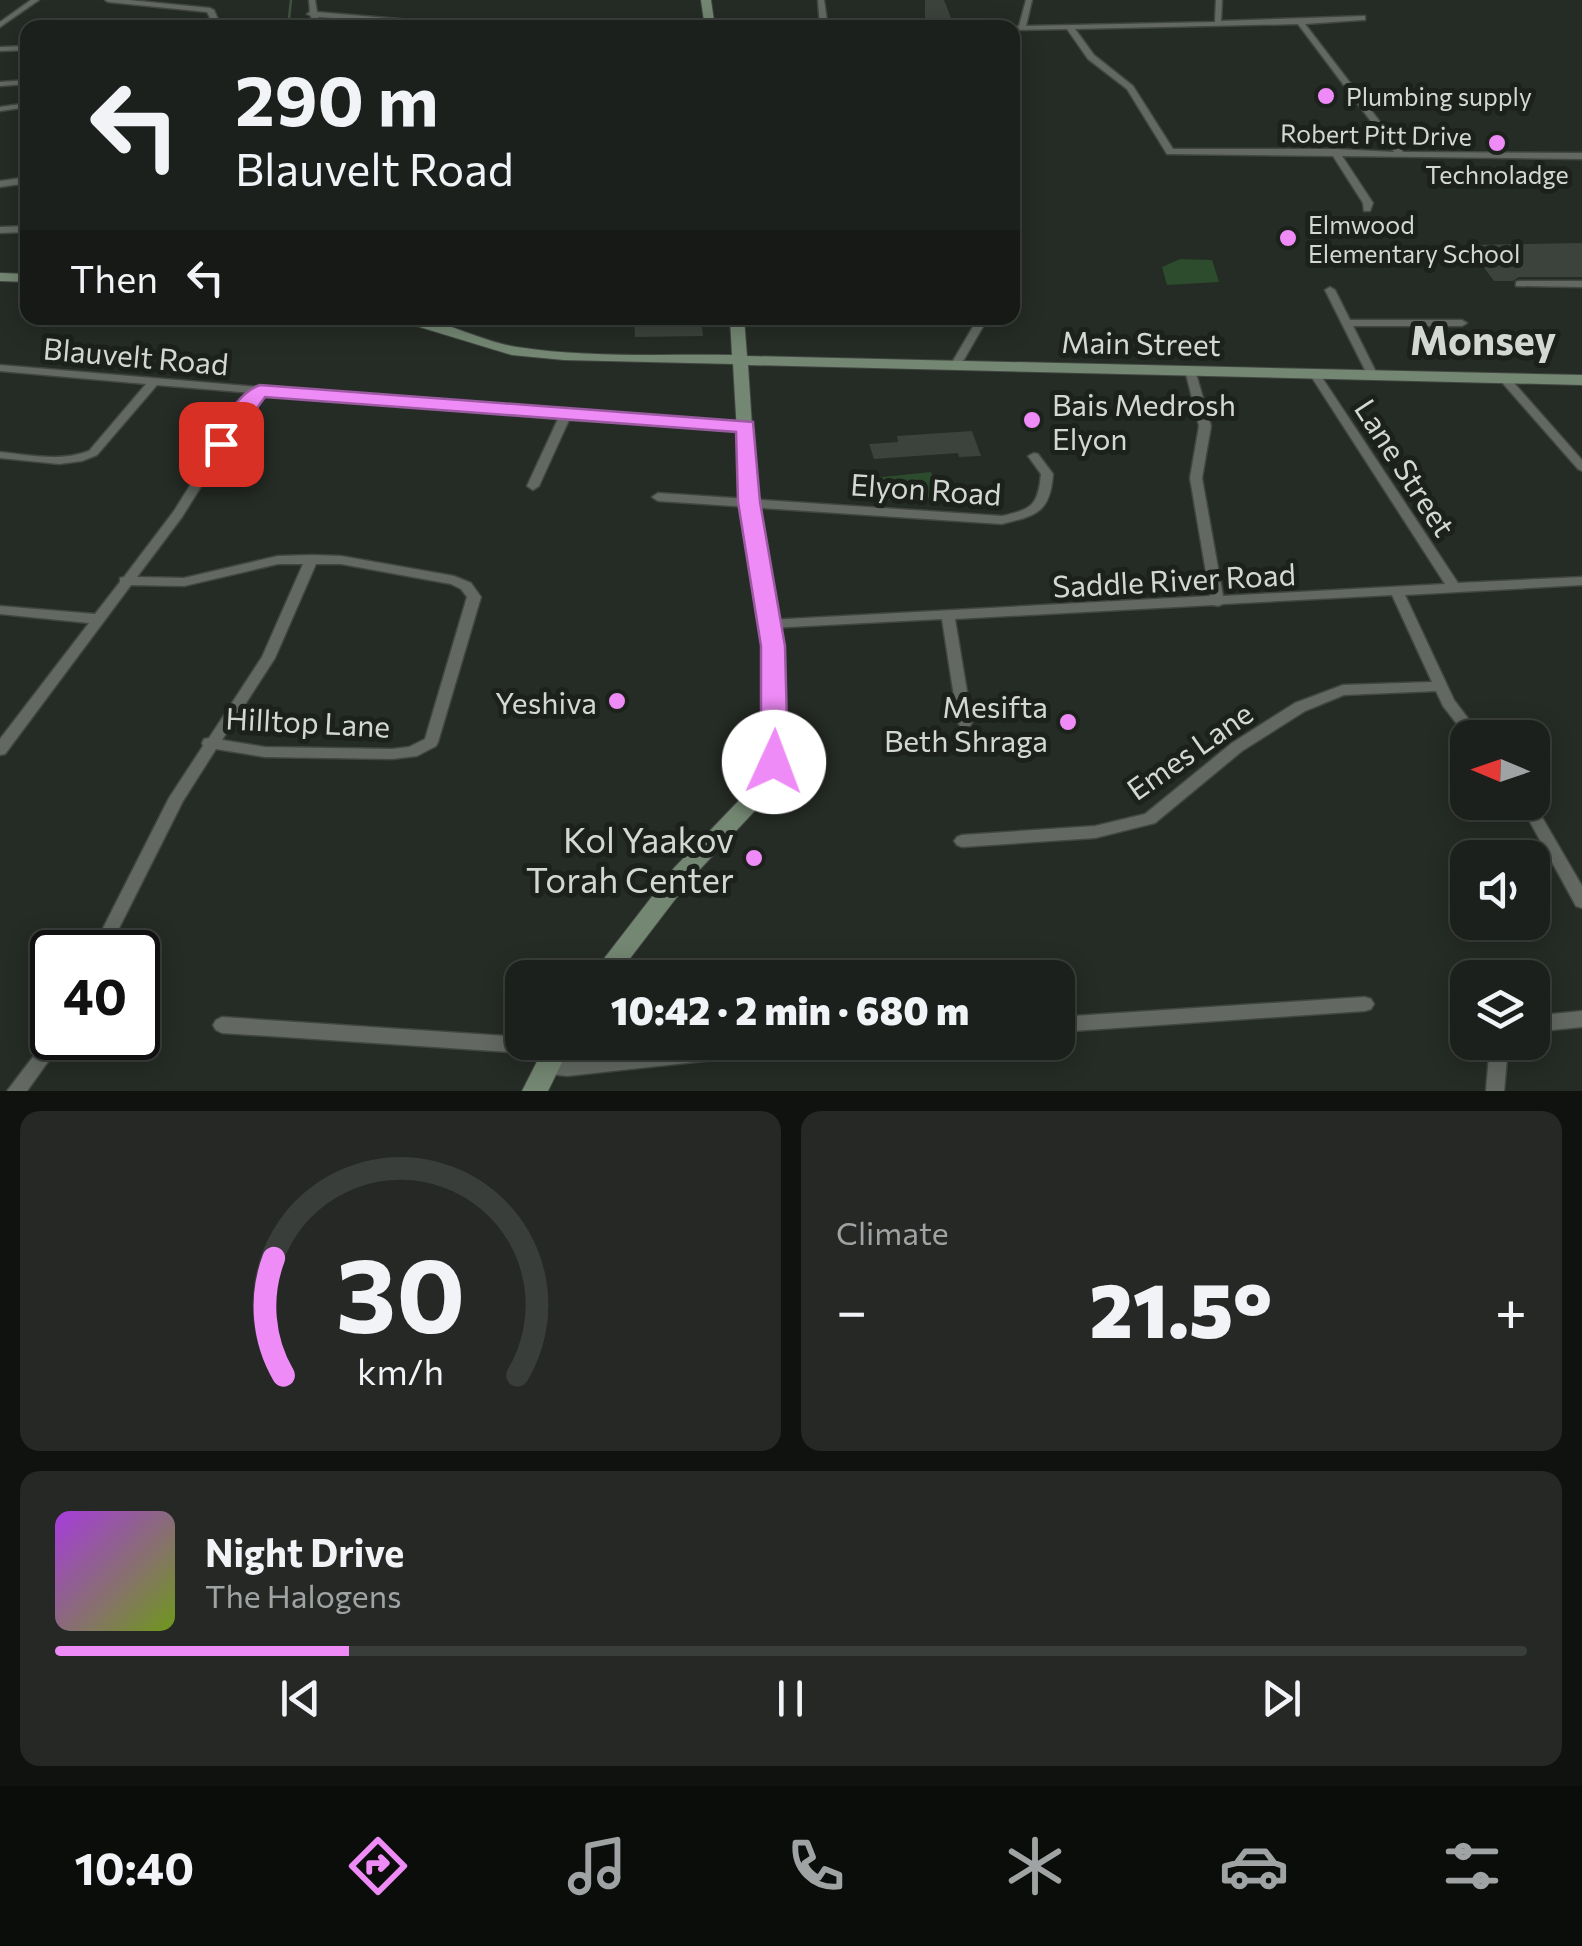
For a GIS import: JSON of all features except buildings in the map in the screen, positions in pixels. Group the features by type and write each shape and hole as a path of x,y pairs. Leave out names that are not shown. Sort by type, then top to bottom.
{"main road":[{"name":"Main Street","path":"427,325 535,355 1582,380"},
{"path":"614,960 682,874 758,794 774,762 776,712 770,624 749,502 738,325"},
{"path":"535,1091 550,1060"}],"street":[{"path":"0,25 36,0"},
{"path":"108,0 210,10 216,20"},
{"path":"312,0 313,20"},
{"path":"1218,21 1219,0"},
{"path":"311,14 392,20"},
{"path":"1020,28 1362,18"},
{"path":"1300,22 1401,156"},
{"name":"Robert Pitt Drive","path":"1069,26 1092,56 1130,88 1170,152 1582,156"},
{"path":"1336,152 1368,203 1367,209"},
{"path":"1518,284 1582,284"},
{"path":"1330,290 1372,374"},
{"path":"1347,323 1462,323"},
{"path":"955,366 979,325"},
{"name":"Blauvelt Road","path":"0,368 565,416 746,427"},
{"path":"1190,370 1205,426 1196,478 1218,602"},
{"name":"Lane Street","path":"1314,373 1455,589"},
{"path":"1503,377 1582,467"},
{"path":"0,456 71,461 93,453 154,381"},
{"path":"0,750 206,474 234,420 260,391"},
{"path":"533,486 565,416"},
{"name":"Elyon Road","path":"658,497 978,520 1019,518 1045,496 1047,474 1034,456"},
{"name":"Hilltop Lane","path":"125,581 184,582 278,560 312,560 389,566 454,580 466,586 474,597 431,742 412,752 392,754 266,752 209,743"},
{"path":"110,930 177,798 209,743 268,658 312,560"},
{"name":"Saddle River Road","path":"770,624 1582,581"},
{"path":"1397,592 1440,686 1464,720"},
{"path":"0,610 97,619"},
{"path":"948,616 965,722"},
{"name":"Emes Lane","path":"962,841 1095,832 1150,819 1237,747 1300,707 1343,690 1440,686"},
{"path":"1536,820 1582,901"},
{"path":"1075,1024 1365,1004"},
{"path":"1550,1023 1582,1020"},
{"path":"222,1025 505,1048"},
{"path":"16,1091 39,1060"},
{"path":"560,1060 567,1068 640,1060"},
{"path":"1494,1091 1497,1060"}],"green space":[{"path":"1180,259 1212,260 1219,282 1167,285 1162,267"},
{"path":"931,472 940,498 873,501 873,478"}],"waterway":[{"path":"289,20 291,0"}],"place":[{"name":"Plumbing supply","path":"1326,96"},
{"name":"Technoladge","path":"1497,143"},
{"name":"Elmwood Elementary School","path":"1288,238"},
{"name":"Bais Medrosh Elyon","path":"1032,420"},
{"name":"Yeshiva","path":"617,701"},
{"name":"Mesifta Beth Shraga","path":"1068,722"},
{"name":"Kol Yaakov Torah Center","path":"754,858"}],"district":[{"name":"Monsey","path":"1483,338"}],"route":[{"path":"221,444 234,420 260,391 746,427 749,502 773,646 774,762"}]}
